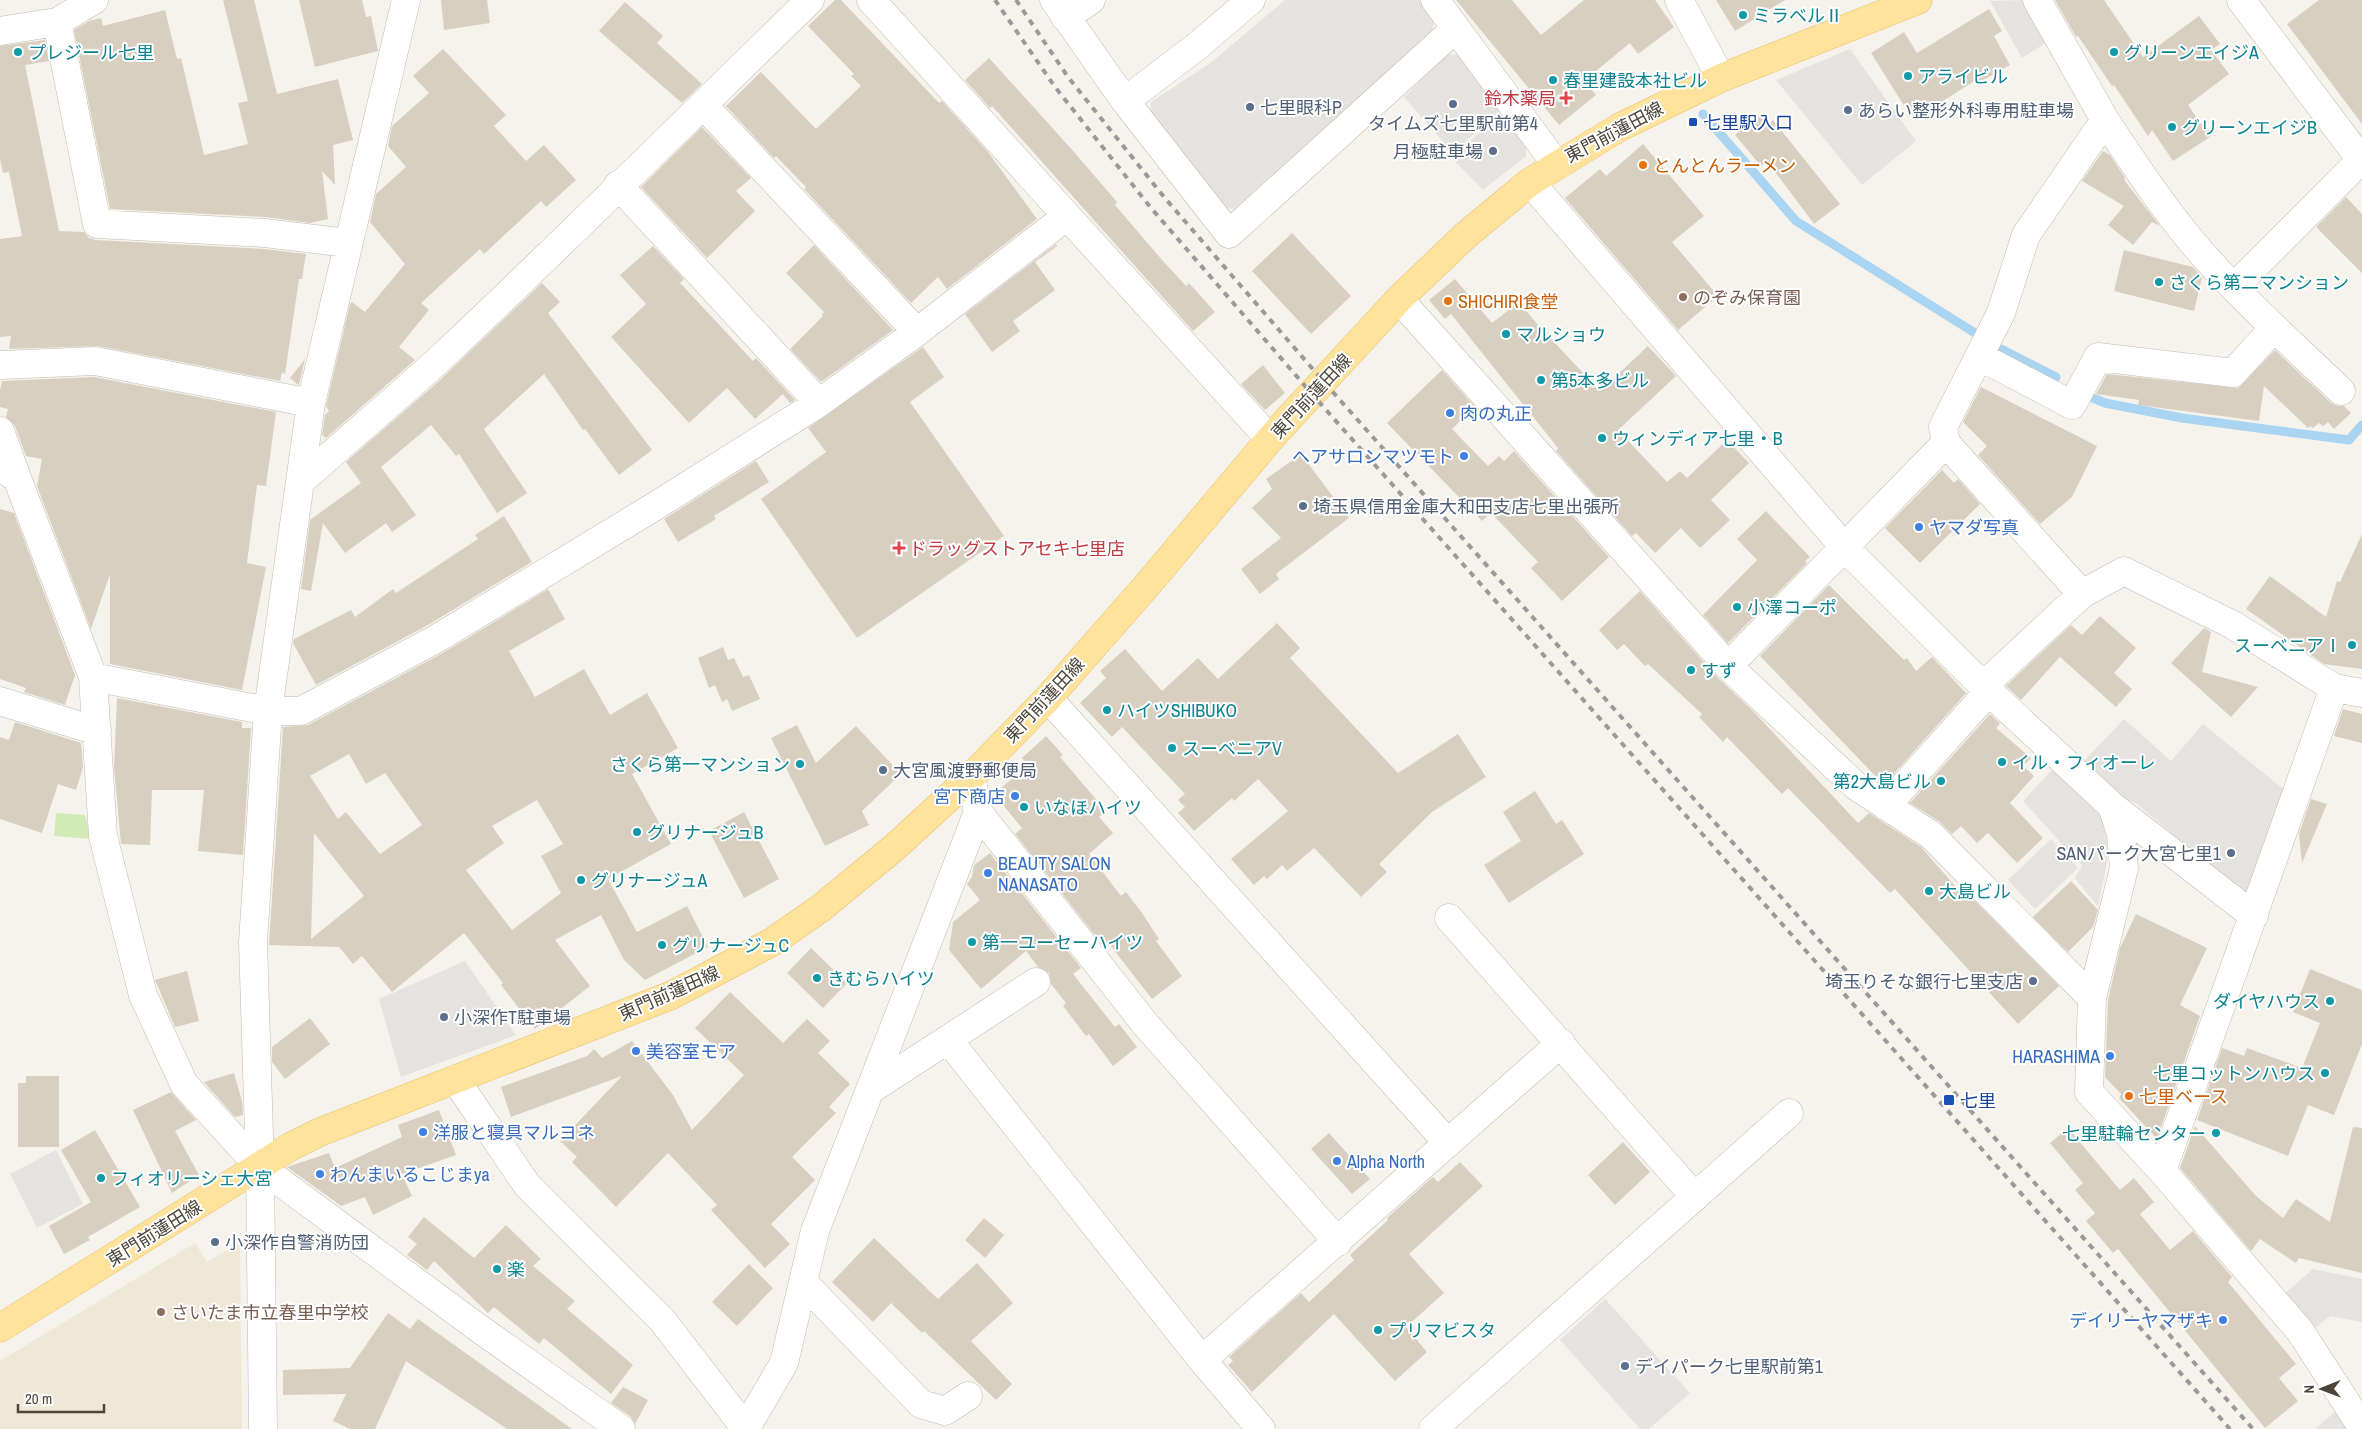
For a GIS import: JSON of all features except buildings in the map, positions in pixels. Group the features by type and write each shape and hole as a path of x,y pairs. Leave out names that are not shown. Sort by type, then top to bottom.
{"main road":[{"name":"東門前蓮田線","path":"0,1328 320,1132 672,995 772,942 821,908 863,875 971,777 1048,698 1270,439 1399,299 1466,235 1530,182 1556,164 1620,127 1720,78 1918,0"}],"street":[{"path":"0,31 57,22 94,0"},
{"path":"263,1429 260,1167 254,942 268,711 311,403 347,242 406,0"},
{"path":"301,481 445,354 618,185 704,106 810,0"},
{"path":"871,0 1270,439"},
{"path":"1091,0 1060,9 1125,100 1229,234 1455,29"},
{"path":"1125,100 1196,47 1251,0"},
{"path":"1435,0 1556,164"},
{"path":"1680,0 1720,78"},
{"path":"2037,0 2105,120 2136,167 2194,244 2274,328 2341,391"},
{"path":"2235,286 2362,160 2241,0"},
{"path":"57,22 97,224 265,233 347,242"},
{"path":"704,106 917,332"},
{"path":"2082,594 1946,444 1943,427 2001,313 2026,234 2105,120"},
{"path":"1530,182 1845,548 1986,689 2112,806 2254,916"},
{"path":"618,185 819,403"},
{"path":"93,677 268,711 301,711 436,639 652,508 819,403 917,332 1067,216"},
{"path":"1399,299 1728,666 1856,786 1931,835 2092,998"},
{"path":"1979,356 2072,405 2098,357 2233,373 2274,328"},
{"path":"0,365 95,361 311,403"},
{"path":"0,431 9,473 93,677 103,836 143,995 184,1084 260,1167 477,1327 621,1429"},
{"path":"1728,666 1946,444"},
{"path":"1886,806 1986,689 2082,594 2124,571 2233,625 2334,688 2362,693"},
{"path":"2162,1171 2334,688"},
{"path":"1048,698 1448,1143"},
{"path":"0,701 97,731"},
{"path":"971,777 978,812 1146,1025 1338,1242"},
{"path":"2112,806 2121,834 2124,868 2092,998 2089,1092 2162,1171 2300,1331 2362,1427"},
{"path":"455,1079 527,1185 662,1320 746,1428 784,1363 815,1231 978,812"},
{"path":"1450,918 1695,1197"},
{"path":"870,1090 949,1041 1036,982"},
{"path":"949,1041 1202,1360 1261,1429"},
{"path":"1202,1360 1338,1242 1561,1043"},
{"path":"1433,1429 1789,1113"},
{"path":"803,1282 921,1404 945,1411 968,1396"}],"shaded area":[{"name":"七里眼科P","path":"1285,0 1421,0 1434,18 1432,32 1241,210 1226,208 1150,113 1151,102 1209,64"},
{"name":"あらい整形外科専用駐車場","path":"2026,0 2049,41 2022,58 1990,1"},
{"name":"あらい整形外科専用駐車場","path":"1850,49 1916,141 1862,185 1776,80"},
{"name":"タイムズ七里駅前第4","path":"1458,54 1501,110 1453,153 1404,97 1446,55"},
{"name":"月極駐車場","path":"1503,111 1526,145 1526,156 1483,190 1452,158"},
{"name":"SANパーク大宮七里1","path":"2124,719 2171,761 2203,724 2287,792 2252,901 2137,804 2114,794 2084,761"},
{"path":"2054,768 2101,816 2107,837 2107,862 2098,907 2075,878 2082,866 2023,801"},
{"path":"2051,839 2078,868 2035,909 2008,880"},
{"name":"小深作T駐車場","path":"465,961 516,1035 401,1077 379,999"},
{"path":"56,1150 83,1204 37,1228 10,1174"},
{"name":"さいたま市立春里中学校","path":"195,1243 207,1262 240,1243 242,1429 0,1429 0,1361"},
{"path":"2313,1269 2362,1279 2362,1322 2330,1316 2312,1331 2285,1293"},
{"name":"デイパーク七里駅前第1","path":"1605,1299 1690,1393 1649,1429 1640,1429 1560,1340"},
{"path":"2337,1410 2349,1429 2315,1429"}],"green space":[{"path":"56,813 85,815 91,839 54,836"}],"waterway":[{"path":"1703,114 1796,221 1975,333"},
{"path":"2001,349 2056,377"},
{"path":"2086,395 2105,403 2182,418 2349,440 2362,425"}],"railway":[{"path":"995,0 1055,87 1151,208 1312,394 2230,1429"},
{"path":"1016,0 1068,77 1164,197 1324,382 2253,1429"}],"place":[{"name":"ミラベルⅡ","path":"1743,15"},
{"name":"プレジール七里","path":"18,52"},
{"name":"グリーンエイジA","path":"2114,52"},
{"name":"アライビル","path":"1908,76"},
{"name":"春里建設本社ビル","path":"1553,80"},
{"name":"鈴木薬局","path":"1566,98"},
{"name":"タイムズ七里駅前第4","path":"1453,104"},
{"name":"七里眼科P","path":"1250,107"},
{"name":"あらい整形外科専用駐車場","path":"1848,110"},
{"name":"七里駅入口","path":"1693,122"},
{"name":"グリーンエイジB","path":"2172,127"},
{"name":"月極駐車場","path":"1493,151"},
{"name":"とんとんラーメン","path":"1643,165"},
{"name":"さくら第二マンション","path":"2159,282"},
{"name":"のぞみ保育園","path":"1683,297"},
{"name":"SHICHIRI食堂","path":"1448,301"},
{"name":"マルショウ","path":"1506,334"},
{"name":"第5本多ビル","path":"1541,380"},
{"name":"肉の丸正","path":"1450,413"},
{"name":"ウィンディア七里・B","path":"1602,438"},
{"name":"ヘアサロンマツモト","path":"1464,456"},
{"name":"埼玉県信用金庫大和田支店七里出張所","path":"1303,506"},
{"name":"ヤマダ写真","path":"1919,527"},
{"name":"ドラッグストアセキ七里店","path":"899,548"},
{"name":"小澤コーポ","path":"1737,607"},
{"name":"スーベニアⅠ","path":"2352,645"},
{"name":"すず","path":"1691,670"},
{"name":"ハイツSHIBUKO","path":"1107,710"},
{"name":"スーベニアV","path":"1172,748"},
{"name":"イル・フィオーレ","path":"2002,762"},
{"name":"さくら第一マンション","path":"800,764"},
{"name":"大宮風渡野郵便局","path":"883,770"},
{"name":"第2大島ビル","path":"1941,781"},
{"name":"宮下商店","path":"1015,796"},
{"name":"いなほハイツ","path":"1024,807"},
{"name":"グリナージュB","path":"637,832"},
{"name":"SANパーク大宮七里1","path":"2231,853"},
{"name":"BEAUTY SALON NANASATO","path":"988,873"},
{"name":"グリナージュA","path":"581,880"},
{"name":"大島ビル","path":"1929,891"},
{"name":"第一ユーセーハイツ","path":"972,942"},
{"name":"グリナージュC","path":"662,945"},
{"name":"きむらハイツ","path":"817,978"},
{"name":"埼玉りそな銀行七里支店","path":"2033,981"},
{"name":"ダイヤハウス","path":"2330,1001"},
{"name":"小深作T駐車場","path":"444,1017"},
{"name":"美容室モア","path":"636,1051"},
{"name":"HARASHIMA","path":"2110,1056"},
{"name":"七里コットンハウス","path":"2325,1073"},
{"name":"七里ベース","path":"2129,1096"},
{"name":"七里","path":"1949,1100"},
{"name":"洋服と寝具マルヨネ","path":"423,1132"},
{"name":"七里駐輪センター","path":"2216,1133"},
{"name":"Alpha North","path":"1337,1161"},
{"name":"わんまいるこじまya","path":"320,1174"},
{"name":"フィオリーシェ大宮","path":"101,1178"},
{"name":"小深作自警消防団","path":"215,1242"},
{"name":"楽","path":"497,1269"},
{"name":"さいたま市立春里中学校","path":"161,1312"},
{"name":"デイリーヤマザキ","path":"2223,1320"},
{"name":"プリマビスタ","path":"1378,1330"},
{"name":"デイパーク七里駅前第1","path":"1625,1366"}]}
